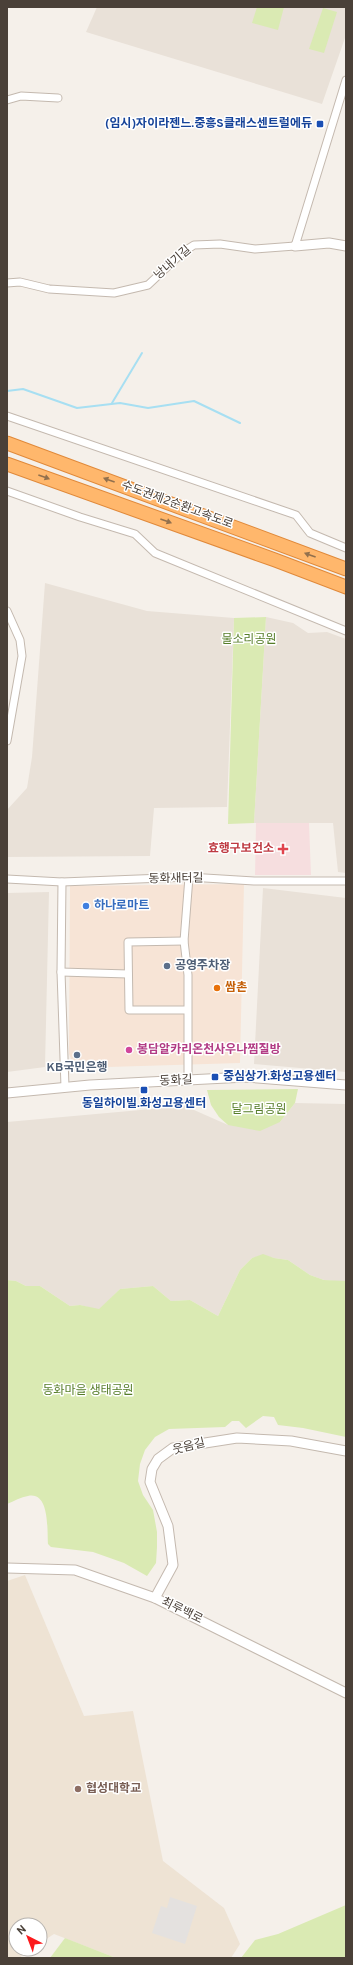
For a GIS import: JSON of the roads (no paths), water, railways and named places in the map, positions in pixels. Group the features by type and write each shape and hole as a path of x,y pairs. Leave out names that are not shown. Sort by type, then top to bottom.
{"highway":[{"name":"수도권제2순환고속도로","path":"7,443 346,569"},
{"name":"수도권제2순환고속도로","path":"7,464 276,560 346,587"}],"street":[{"path":"346,80 295,246 329,243 346,246"},
{"path":"7,100 21,96 58,98"},
{"name":"낭내기길","path":"7,284 20,282 49,289 114,293 148,285 183,252 194,245 220,244 255,249 295,246"},
{"path":"7,416 296,515 310,534 346,548"},
{"path":"7,491 73,515 136,534 155,553 346,631"},
{"path":"7,611 20,640 22,656 7,741"},
{"path":"188,1081 188,975 184,941 189,877"},
{"name":"동화새터길","path":"7,879 62,882 189,877 254,881 346,881"},
{"path":"62,882 61,972 65,1088"},
{"path":"184,941 128,942 129,1010 188,1010"},
{"path":"61,972 128,974"},
{"name":"동화길","path":"7,1093 246,1077 346,1085"},
{"name":"웃음길","path":"155,1598 173,1566 168,1526 150,1482 152,1469 158,1459 173,1448 237,1438 291,1441 346,1451"},
{"name":"최루백로","path":"7,1568 75,1570 155,1598 346,1693"}],"waterway":[{"path":"112,403 142,353"},
{"path":"7,391 23,389 77,408 120,403 148,408 194,401 240,423"}],"place":[{"name":"(임시)자이라젠느.중흥S클래스센트럴에듀","path":"320,124"},
{"name":"효행구보건소","path":"283,849"},
{"name":"하나로마트","path":"86,906"},
{"name":"공영주차장","path":"167,966"},
{"name":"쌈촌","path":"217,988"},
{"name":"봉담알카리온천사우나찜질방","path":"129,1050"},
{"name":"KB국민은행","path":"77,1055"},
{"name":"중심상가.화성고용센터","path":"215,1077"},
{"name":"동일하이빌.화성고용센터","path":"144,1090"},
{"name":"협성대학교","path":"78,1789"}],"park label":[{"name":"물소리공원","path":"249,640"},
{"name":"달그림공원","path":"259,1110"},
{"name":"동화마을 생태공원","path":"88,1391"}]}
